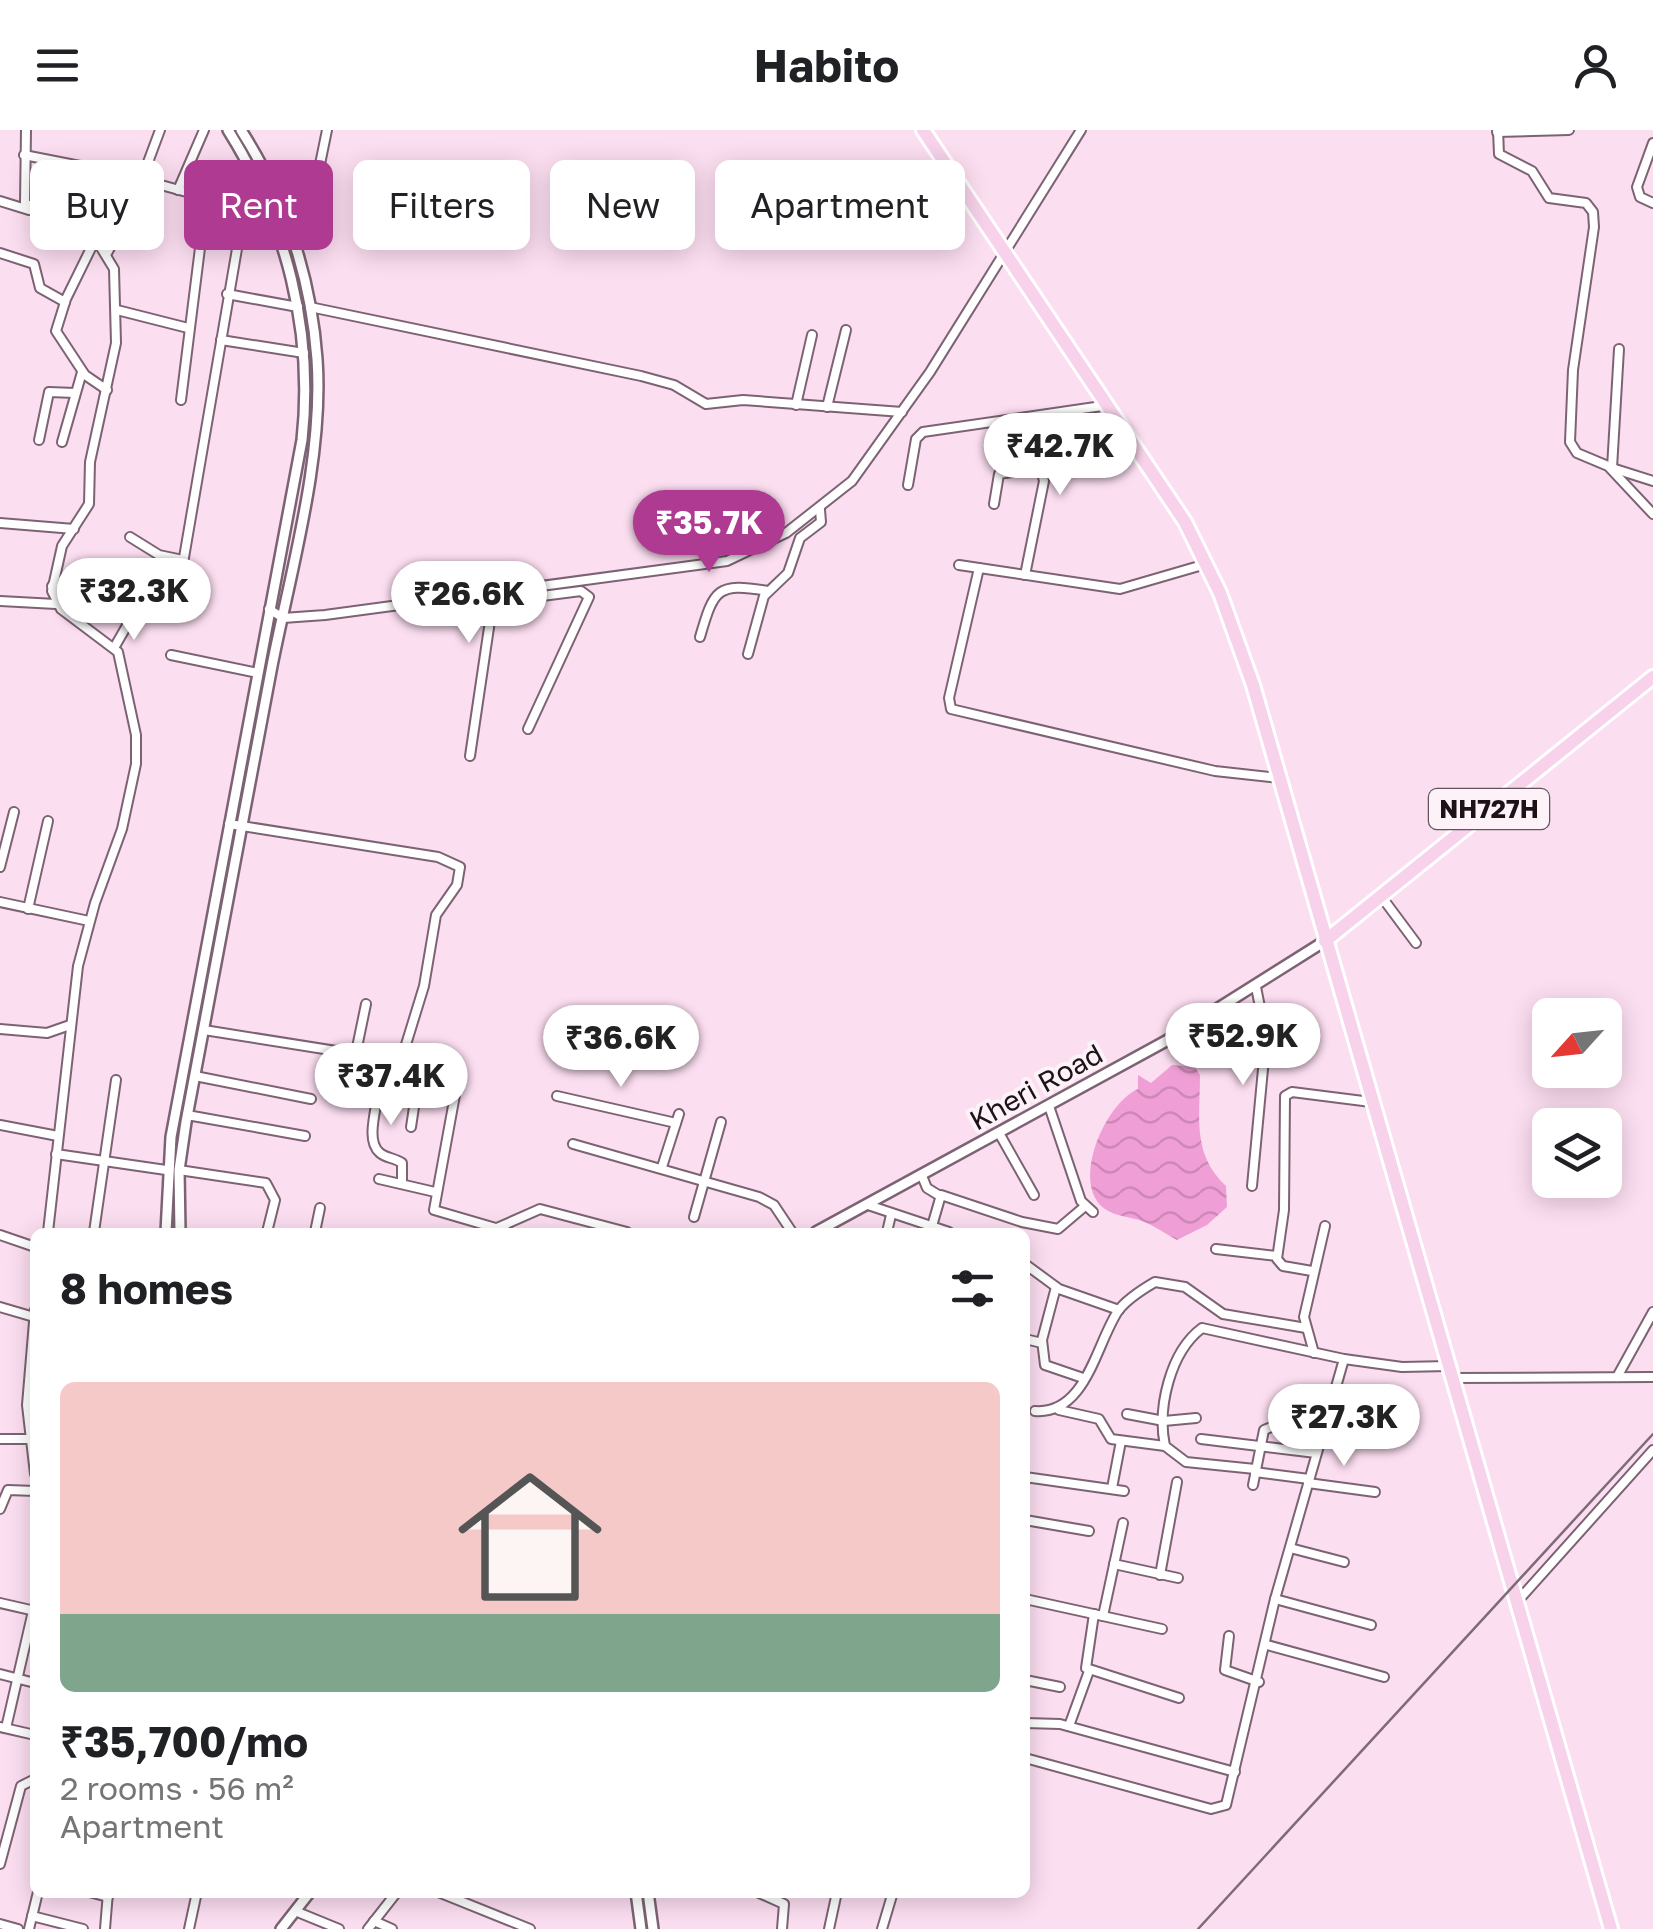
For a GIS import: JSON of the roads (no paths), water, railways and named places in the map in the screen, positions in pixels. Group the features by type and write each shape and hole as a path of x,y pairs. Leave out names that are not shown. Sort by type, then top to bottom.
{"highway":[{"path":"923,130 1178,510 1206,564 1247,667 1611,1929"},
{"name":"NH727H","path":"1325,942 1653,677"}],"street":[{"path":"26,130 22,196 30,210"},
{"path":"178,190 204,130"},
{"path":"228,130 245,160"},
{"path":"241,130 254,160"},
{"path":"321,160 327,130"},
{"path":"748,654 768,592 788,572 798,542 852,481 1009,258 1080,130"},
{"path":"1569,130 1497,131 1499,154 1532,171 1549,198 1586,204 1592,212 1593,235 1573,370 1570,442 1583,457 1653,480"},
{"path":"146,160 157,131"},
{"path":"1653,143 1637,187 1640,197 1653,202"},
{"path":"24,156 44,160"},
{"path":"164,186 184,192"},
{"path":"0,201 30,210"},
{"path":"90,250 56,324 58,337 82,372 107,390"},
{"path":"56,604 52,586 58,556 89,504 90,462 116,343 114,270 103,250"},
{"path":"181,400 200,250"},
{"path":"114,648 132,615 172,593 184,560 236,250"},
{"path":"166,1228 166,1170 316,425 317,362 287,250"},
{"path":"180,1228 179,1170 258,673 278,618 302,440 304,307 287,250"},
{"path":"0,253 34,264 40,288 64,302"},
{"path":"228,294 640,376 674,385 706,404 743,400 902,412"},
{"path":"117,310 188,328"},
{"path":"827,407 846,330"},
{"path":"796,404 812,334"},
{"path":"221,340 304,353"},
{"path":"1619,349 1610,467 1653,514"},
{"path":"62,442 82,372"},
{"path":"40,440 49,392 75,393"},
{"path":"908,485 916,439 923,432 1109,405"},
{"path":"1025,576 1043,491 1039,446 1065,413"},
{"path":"994,504 999,474 1041,468"},
{"path":"278,618 532,591 737,559 821,512"},
{"path":"0,523 74,529"},
{"path":"130,537 159,555 184,560"},
{"path":"959,565 1133,588 1206,564"},
{"path":"979,568 949,698 952,709 1215,771 1279,778"},
{"path":"52,586 132,615"},
{"path":"700,637 713,598 721,590 732,586 768,592"},
{"path":"470,756 492,614 503,602 532,591 581,590 589,597 528,729"},
{"path":"0,601 56,604 114,648 125,669 136,735 136,764 122,829 89,921 70,1025 48,1228"},
{"path":"171,655 258,673"},
{"path":"0,867 14,812"},
{"path":"28,909 48,821"},
{"path":"235,825 438,858 460,867 458,885 436,916 424,986 400,1064"},
{"path":"1380,896 1416,944"},
{"path":"0,902 89,921"},
{"name":"Kheri Road","path":"824,1228 1049,1106 1256,987 1325,942"},
{"path":"1252,1186 1266,1037 1256,987"},
{"path":"355,1056 366,1004"},
{"path":"0,1029 47,1033 70,1025"},
{"path":"204,1030 400,1064 446,1068 457,1076 436,1192 436,1213 497,1228 540,1209 612,1228"},
{"path":"379,1060 383,1076 371,1136 380,1154 402,1162 402,1184"},
{"path":"412,1127 420,1066"},
{"path":"195,1076 310,1100"},
{"path":"94,1228 116,1080"},
{"path":"1312,1271 1280,1264 1276,1256 1284,1210 1286,1094 1371,1102"},
{"path":"557,1096 677,1118 662,1167"},
{"path":"922,1176 927,1188 940,1196 1058,1230 1089,1209 1049,1106"},
{"path":"188,1115 305,1136"},
{"path":"694,1217 721,1122"},
{"path":"0,1125 58,1136"},
{"path":"999,1133 1034,1195"},
{"path":"573,1144 768,1200 789,1228"},
{"path":"56,1154 166,1170"},
{"path":"179,1170 266,1183 275,1200 268,1228"},
{"path":"379,1179 436,1192"},
{"path":"932,1226 940,1196"},
{"path":"868,1205 891,1216 938,1228"},
{"path":"316,1228 320,1208"},
{"path":"888,1228 891,1216"},
{"path":"1314,1353 1306,1328 1312,1271 1325,1226"},
{"path":"0,1235 30,1245"},
{"path":"1216,1248 1276,1256"},
{"path":"1030,1268 1056,1288 1120,1310"},
{"path":"1059,1410 1099,1358 1120,1310 1150,1284 1164,1282 1189,1289 1205,1305 1223,1314 1306,1328"},
{"path":"1056,1288 1042,1344 1046,1367 1083,1378"},
{"path":"0,1306 30,1313"},
{"path":"1617,1377 1653,1312"},
{"path":"1165,1446 1169,1380 1188,1342 1202,1328 1344,1359 1402,1367 1450,1372 1653,1377"},
{"path":"1030,1340 1042,1344"},
{"path":"1030,1759 1217,1810 1226,1805 1259,1682 1276,1599 1344,1359"},
{"path":"30,1404 30,1450"},
{"path":"1035,1412 1059,1410 1098,1419 1108,1437 1165,1446 1186,1462 1376,1492"},
{"path":"1127,1414 1164,1421 1196,1418"},
{"path":"1253,1484 1259,1448 1267,1429 1305,1414 1327,1418"},
{"path":"0,1439 28,1440"},
{"path":"1200,1439 1316,1453"},
{"path":"1112,1488 1121,1441"},
{"path":"1516,1603 1653,1450"},
{"path":"1030,1478 1124,1491"},
{"path":"1160,1574 1177,1482"},
{"path":"0,1506 8,1490 30,1490"},
{"path":"1030,1521 1089,1531"},
{"path":"1123,1523 1084,1663 1090,1671 1179,1698"},
{"path":"1290,1548 1344,1562"},
{"path":"1114,1564 1178,1578"},
{"path":"1276,1599 1372,1625"},
{"path":"1030,1601 1162,1629"},
{"path":"0,1603 30,1610"},
{"path":"30,1628 3,1728 30,1734"},
{"path":"1229,1636 1225,1670 1259,1682"},
{"path":"1267,1645 1384,1676"},
{"path":"1069,1726 1090,1671"},
{"path":"0,1674 30,1682"},
{"path":"1030,1681 1060,1687"},
{"path":"1030,1723 1069,1726 1235,1772"},
{"path":"0,1864 21,1786 30,1782"},
{"path":"28,1929 36,1898"},
{"path":"105,1929 108,1898"},
{"path":"190,1929 196,1898"},
{"path":"281,1929 305,1898"},
{"path":"392,1929 371,1925 393,1898"},
{"path":"453,1898 530,1929"},
{"path":"637,1898 641,1929"},
{"path":"649,1898 653,1929"},
{"path":"770,1898 784,1904 782,1929"},
{"path":"829,1929 836,1898"},
{"path":"882,1929 892,1898"},
{"path":"295,1911 339,1929"},
{"path":"32,1916 83,1929"},
{"path":"0,1924 18,1929"}],"water":[{"path":"1172,1065 1195,1067 1200,1075 1200,1135 1208,1161 1226,1186 1227,1207 1207,1225 1177,1240 1147,1223 1105,1209 1095,1197 1091,1182 1091,1164 1103,1127 1125,1097 1138,1089 1138,1075 1151,1083"}],"railway":[{"path":"1198,1929 1653,1434"}]}
